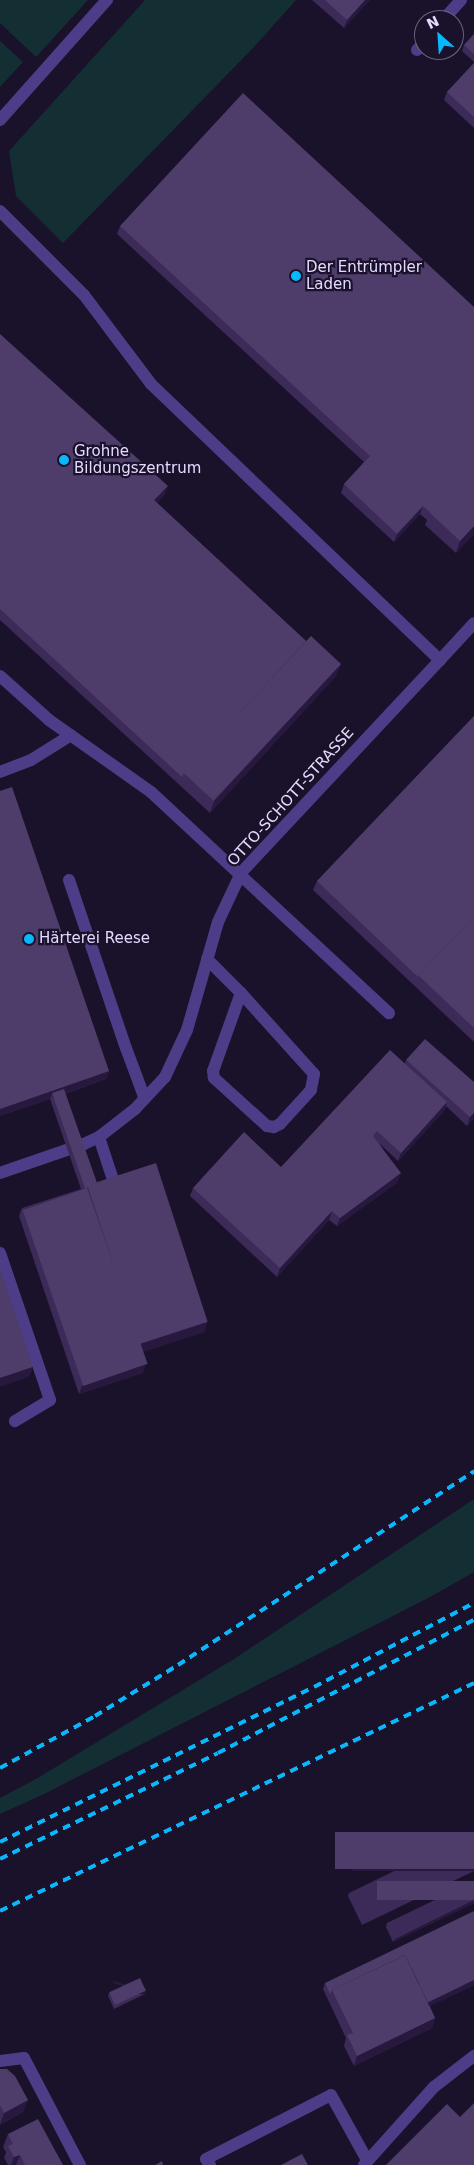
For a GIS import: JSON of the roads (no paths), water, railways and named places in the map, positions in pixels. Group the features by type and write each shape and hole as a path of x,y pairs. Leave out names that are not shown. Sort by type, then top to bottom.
{"street":[{"path":"0,120 108,0"},
{"path":"452,10 461,0"},
{"path":"0,211 84,295 150,384 440,660"},
{"name":"OTTO-SCHOTT-STRASSE","path":"0,1172 99,1137 124,1119 165,1077 187,1030 218,922 240,873 474,623"},
{"path":"0,676 49,720 151,792 240,873 388,1014"},
{"path":"0,772 31,760 70,735"},
{"path":"69,880 145,1099"},
{"path":"207,959 240,993 314,1074 310,1090 280,1124 274,1126 267,1126 214,1078 213,1071 240,993"},
{"path":"99,1137 114,1183"},
{"path":"0,1253 50,1400 15,1420"},
{"path":"210,2165 206,2159 331,2096 366,2162 434,2086 474,2056"},
{"path":"0,2061 24,2058 80,2165"}],"railway":[{"path":"0,1768 95,1716 178,1665 474,1471"},
{"path":"0,1842 314,1687 474,1603"},
{"path":"0,1859 218,1753 474,1620"},
{"path":"0,1911 474,1683"}],"place":[{"name":"Der Entrümpler Laden","path":"296,276"},
{"name":"Grohne Bildungszentrum","path":"64,460"},
{"name":"Härterei Reese","path":"29,939"}]}
